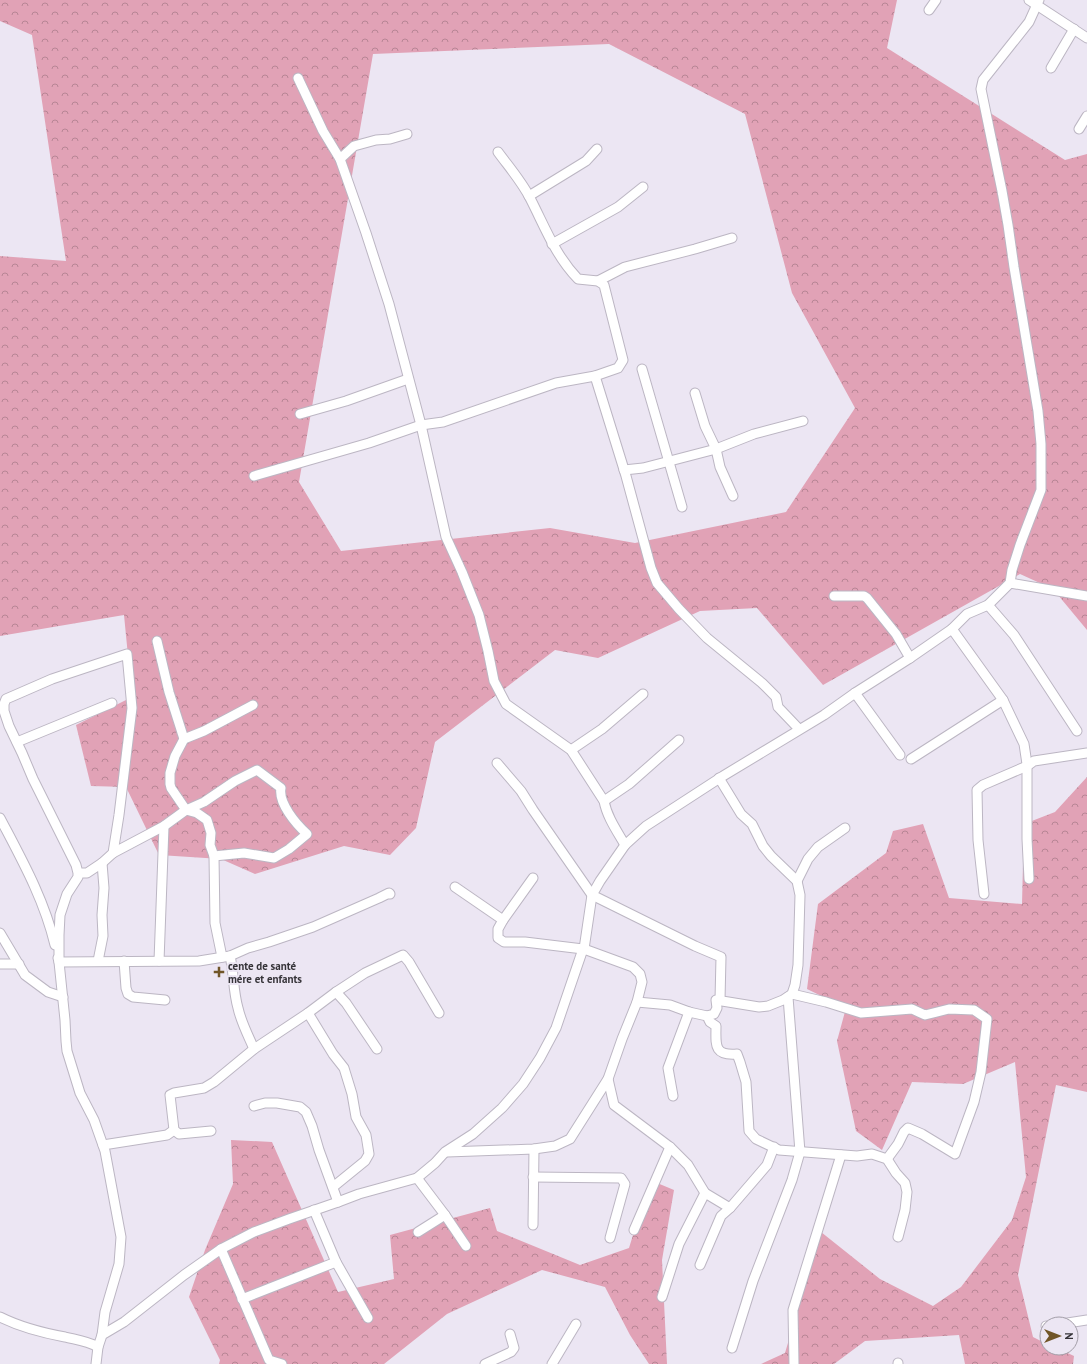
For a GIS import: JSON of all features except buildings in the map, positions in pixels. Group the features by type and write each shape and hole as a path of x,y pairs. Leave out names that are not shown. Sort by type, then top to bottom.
{"street":[{"path":"929,10 936,0"},
{"path":"102,1335 124,1322 184,1275 221,1249 254,1232 314,1210 360,1194 417,1178 435,1163 445,1152 473,1134 502,1108 523,1084 540,1058 556,1028 584,949 592,895 625,845 646,826 660,816 719,778 824,715 952,629 967,614 988,605 1010,583 1012,570 1020,545 1042,490 1042,444 1006,212 981,90 983,80 1029,22 1035,1 1087,38"},
{"path":"1051,68 1074,29"},
{"path":"298,78 323,131 340,159 366,233 389,304 421,425 446,537 479,614 494,681 506,704 571,750 604,801 610,820 625,845"},
{"path":"1079,129 1087,116"},
{"path":"340,159 354,146 408,134"},
{"path":"529,196 586,161 597,149"},
{"path":"498,152 529,196 552,244 568,269 578,280 598,281 625,267 695,250 732,238"},
{"path":"552,244 618,207 643,187"},
{"path":"254,476 369,443 421,425 443,422 556,383 595,376 618,368 623,360 604,285 598,281"},
{"path":"642,369 682,507"},
{"path":"595,376 624,470 651,568 657,583 679,609 707,638 762,683 776,697 778,707 799,729"},
{"path":"300,414 346,401 408,379"},
{"path":"695,392 705,426 716,449 720,466 733,496"},
{"path":"624,470 643,468 716,449 754,434 803,421"},
{"path":"1010,583 1087,596"},
{"path":"834,596 864,596 867,598 896,634 910,658"},
{"path":"988,605 1014,635 1077,731"},
{"path":"952,629 1003,700 1024,744 1027,766 1026,839 1029,879"},
{"path":"157,642 169,692 184,739"},
{"path":"59,962 60,915 67,894 76,882 78,873 76,865 33,779 9,726 4,711 4,704 6,699 52,679 127,654 132,708 120,815 113,853"},
{"path":"855,693 900,755"},
{"path":"571,750 602,729 643,694"},
{"path":"911,759 1003,700"},
{"path":"17,742 112,703"},
{"path":"253,705 204,731 184,739 175,756 170,773 170,784 171,788 186,810 197,813 207,820 211,833 210,845 214,856 215,923 226,956 233,967 237,1006 241,1020 254,1049"},
{"path":"604,801 629,784 679,740"},
{"path":"984,894 978,840 977,790 983,785 1027,766 1034,761 1087,754"},
{"path":"497,763 521,791 592,895 695,946 721,957 720,1000"},
{"path":"78,873 87,873 102,864 113,853 164,826 186,810 204,802 235,781 257,770 281,788 280,793 283,802 298,826 307,834 289,849 274,858 244,853 214,856"},
{"path":"719,778 741,814 752,824 763,846 771,856 797,881 800,895 798,958 795,985 790,996 800,1152 792,1180 753,1281 732,1348"},
{"path":"0,818 35,885 50,923 59,962 67,1051 80,1093 94,1120 105,1151 121,1237 119,1264 105,1312 96,1364"},
{"path":"159,961 164,826"},
{"path":"797,881 808,859 818,847 845,828"},
{"path":"98,961 103,936 102,915 104,888 102,864"},
{"path":"445,1152 534,1149 555,1146 570,1139 608,1079 637,1002 642,982 640,974 633,967 584,949 525,942 500,941 497,933 503,920 533,878"},
{"path":"455,887 503,920"},
{"path":"59,962 199,960 226,956 313,927 389,893 390,894"},
{"path":"0,933 25,975 48,992 63,997"},
{"path":"212,1131 179,1134 174,1130 170,1095 204,1088 214,1082 254,1049 365,972 403,955 409,962 439,1014"},
{"path":"124,961 126,988 128,994 133,997 165,1000"},
{"path":"0,964 19,964"},
{"path":"336,992 346,1003 377,1049"},
{"path":"637,1002 670,1005 689,1012 707,1016 714,1014 717,1008 716,1000 759,1007 768,1006 790,996 826,1002 861,1013 912,1009 925,1015 949,1009 974,1010 987,1020 981,1072 974,1102 955,1154 922,1134 908,1128 887,1159"},
{"path":"673,1096 668,1068 689,1012"},
{"path":"308,1013 333,1054 344,1068 352,1094 356,1117 366,1135 369,1154 365,1161 333,1187"},
{"path":"707,1016 710,1022 716,1026 716,1046 720,1051 728,1055 737,1054 740,1062 746,1082 749,1131 756,1139 779,1150 857,1156 872,1154 887,1159 905,1183 907,1192 905,1210 898,1237"},
{"path":"608,1079 614,1105 670,1147 688,1165 705,1193 730,1208"},
{"path":"254,1106 265,1103 277,1103 300,1107 306,1112 338,1202"},
{"path":"103,1145 167,1135 174,1130"},
{"path":"634,1230 670,1147"},
{"path":"700,1265 722,1216 767,1165 774,1147"},
{"path":"533,1225 534,1149"},
{"path":"794,1364 793,1310 841,1155"},
{"path":"533,1177 621,1178 626,1184 610,1238"},
{"path":"417,1178 466,1246"},
{"path":"662,1298 679,1244 705,1193"},
{"path":"314,1210 336,1262 368,1318"},
{"path":"418,1232 445,1215"},
{"path":"221,1249 269,1360 282,1364"},
{"path":"242,1299 336,1262"},
{"path":"0,1318 40,1331 81,1340 98,1347"},
{"path":"552,1364 576,1324"},
{"path":"485,1364 511,1352 514,1348 510,1334"}],"green space":[{"path":"0,0 897,0 887,48 1065,160 1087,154 1087,630 1053,589 1020,574 823,685 757,608 700,611 598,658 555,650 435,742 416,828 390,855 344,846 255,874 221,859 159,855 126,787 91,786 76,725 132,697 124,615 0,636 0,256 66,261 32,35 0,21","holes":["609,44 745,114 792,293 855,408 786,512 635,543 550,528 341,551 299,482 373,54"]},
{"path":"1087,777 1087,1092 1056,1085 1018,1275 1033,1337 1039,1340 1039,1356 1074,1356 1073,1364 965,1364 959,1335 865,1341 834,1364 761,1364 785,1353 821,1232 880,1279 933,1306 961,1287 1012,1220 1026,1177 1015,1062 963,1084 912,1082 882,1150 856,1131 837,1041 846,1008 807,989 818,904 886,853 893,831 923,824 949,898 1022,904 1024,824 1055,812"},
{"path":"231,1140 272,1142 338,1292 394,1279 390,1235 490,1208 497,1231 580,1265 629,1248 650,1180 674,1190 662,1260 667,1364 649,1364 630,1335 605,1287 542,1270 447,1314 384,1364 219,1364 220,1360 189,1297 205,1250 233,1184"}],"place":[{"name":"cente de santé mére et enfants","path":"219,972"}]}
